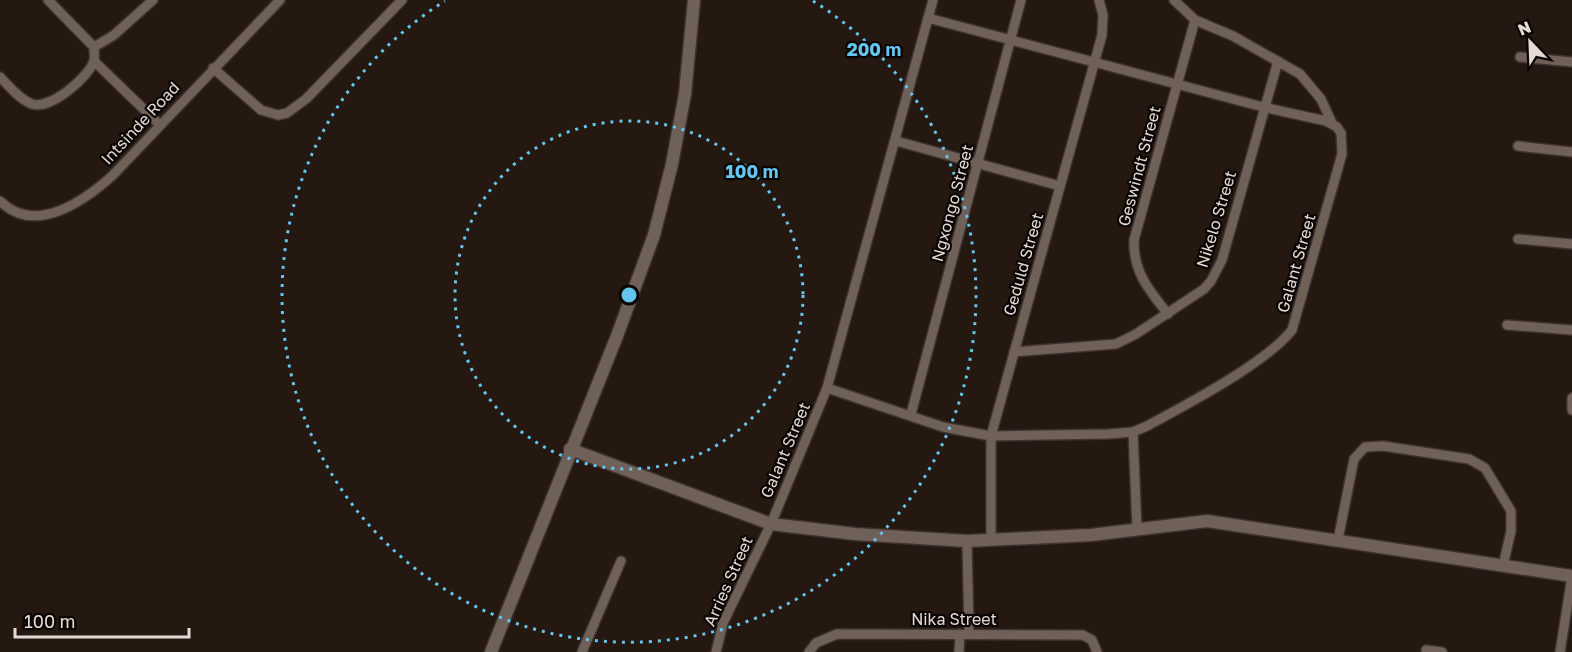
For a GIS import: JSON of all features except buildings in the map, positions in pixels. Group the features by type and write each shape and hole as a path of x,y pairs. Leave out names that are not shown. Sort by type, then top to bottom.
{"street":[{"path":"0,76 24,100 39,105 48,104 80,79 94,61 94,47 48,0"},
{"path":"94,47 114,35 153,0"},
{"name":"Intsinde Road","path":"0,201 14,212 25,215 52,213 68,207 98,189 280,0"},
{"path":"213,68 261,110 278,115 287,113 306,99 402,0"},
{"path":"491,652 570,449 617,336 654,235 672,164 682,106 694,0"},
{"name":"Galant Street","path":"771,524 826,388 896,141 933,0"},
{"name":"Ngxongo Street","path":"911,414 1021,0"},
{"name":"Geduld Street","path":"991,540 991,436 1095,63 1103,25 1099,0"},
{"path":"1174,0 1195,20"},
{"path":"928,18 1263,107 1332,123"},
{"name":"Galant Street","path":"826,388 911,414 943,427 991,436 1133,432 1233,376 1277,345 1292,330 1344,147 1341,133 1332,123 1315,89 1300,74 1233,36 1195,20"},
{"name":"Geswindt Street","path":"1168,314 1143,281 1135,262 1136,229 1195,20"},
{"path":"1520,57 1572,62"},
{"path":"94,61 160,124"},
{"name":"Nikelo Street","path":"1014,352 1116,344 1204,290 1217,272 1278,61"},
{"path":"896,141 1060,186"},
{"path":"1518,146 1572,152"},
{"path":"1518,239 1572,244"},
{"path":"1507,325 1572,330"},
{"path":"1572,398 1572,410"},
{"path":"1133,432 1137,528"},
{"path":"1338,540 1354,459 1365,447 1383,446 1469,459 1485,468 1511,511 1511,531 1503,566"},
{"path":"570,449 771,524 855,534 967,541 1091,535 1197,522 1230,523 1572,576 1560,652"},
{"name":"Arries Street","path":"716,652 723,623 771,524"},
{"path":"959,652 964,634 967,541"},
{"path":"582,652 621,561"},
{"name":"Nika Street","path":"809,652 816,643 837,634 1083,635 1092,640 1097,652"},
{"path":"1426,650 1442,652"}]}
